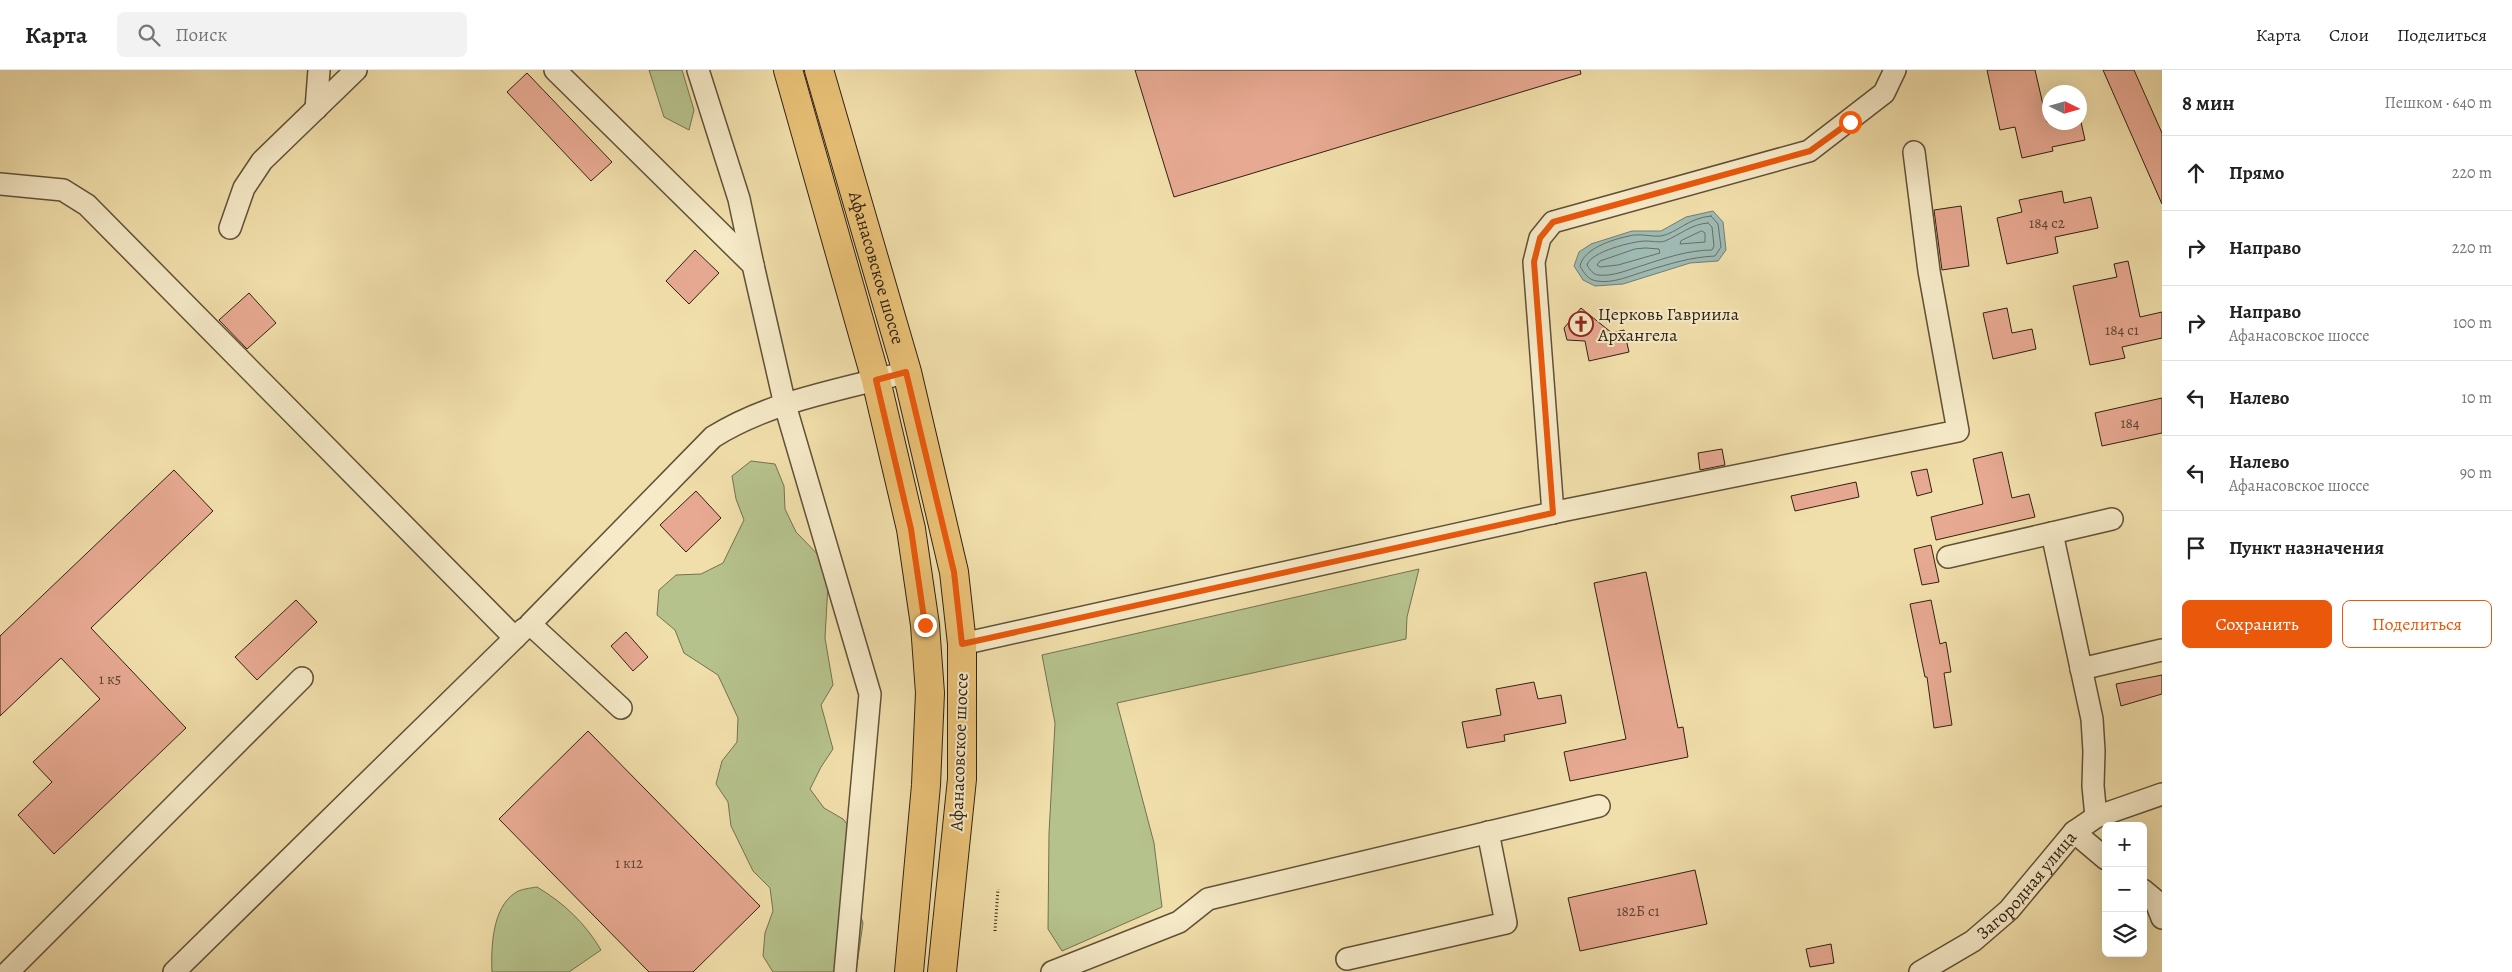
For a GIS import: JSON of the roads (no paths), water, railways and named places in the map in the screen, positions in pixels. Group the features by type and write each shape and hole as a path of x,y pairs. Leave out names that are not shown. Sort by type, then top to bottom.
{"main road":[{"name":"Афанасовское шоссе","path":"788,70 876,380 911,529 925,625 930,693 926,784 910,972"},
{"name":"Афанасовское шоссе","path":"820,70 906,372 954,572 962,644 962,779 942,972"}],"street":[{"path":"316,109 319,70"},
{"path":"230,228 244,188 262,161 356,70"},
{"path":"555,70 753,265"},
{"path":"698,70 739,199 785,404 870,694 845,972"},
{"path":"1553,513 1534,262 1540,238 1553,222 1810,151 1884,93 1895,70"},
{"path":"962,644 1553,513 1958,431 1929,271 1914,152"},
{"path":"0,184 63,190 87,205 522,631 621,708"},
{"path":"174,972 522,631 712,437 737,422 763,410 906,372"},
{"path":"1948,557 2112,519"},
{"path":"2052,533 2092,719 2094,751 2093,786 2096,817"},
{"path":"2081,668 2162,650"},
{"path":"8,972 302,678"},
{"name":"Загородная улица","path":"1920,972 1973,941 2009,910 2074,832 2096,817 2162,794"},
{"path":"1052,972 1180,922 1208,899 1599,806"},
{"path":"1347,959 1506,924 1488,832"},
{"path":"2074,832 2102,856"},
{"path":"2147,893 2155,900 2162,918"}],"water":[{"path":"1713,211 1723,222 1726,250 1718,261 1690,263 1623,284 1595,286 1583,280 1574,266 1579,252 1591,244 1632,231 1661,231 1686,217"}],"place":[{"name":"Церковь Гавриила Архангела","path":"1581,324"}]}
